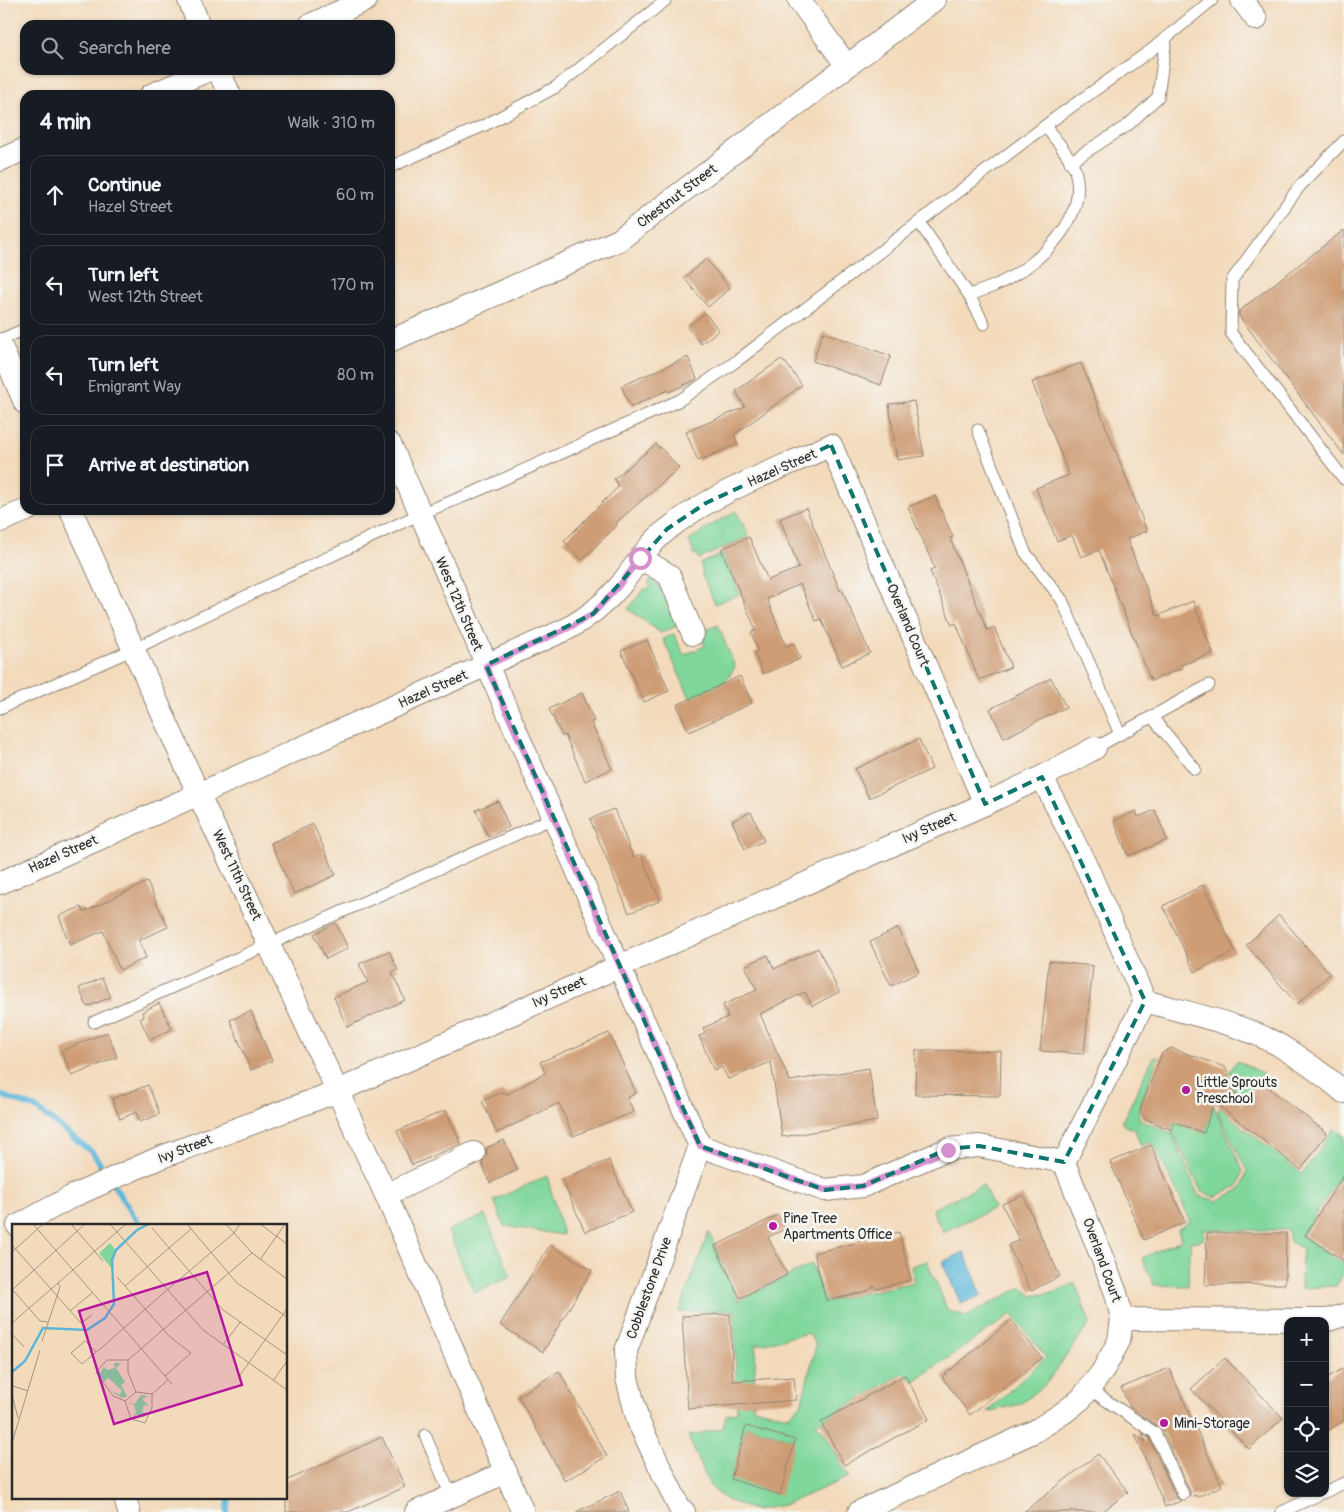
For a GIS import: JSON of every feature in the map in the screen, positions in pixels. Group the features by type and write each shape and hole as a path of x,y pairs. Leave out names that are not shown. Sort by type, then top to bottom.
{"street":[{"path":"189,0 198,20"},
{"path":"321,20 366,0"},
{"path":"799,0 847,66"},
{"name":"Chestnut Street","path":"395,339 619,240 934,0"},
{"path":"1242,0 1256,20"},
{"path":"162,90 197,75"},
{"path":"220,75 228,90"},
{"path":"0,160 20,151"},
{"path":"0,342 20,391"},
{"name":"Hazel Street","path":"0,883 569,628 593,614 667,529 706,503 831,445"},
{"name":"Overland Court","path":"831,445 985,804"},
{"name":"West 12th Street","path":"395,456 553,818 700,1146"},
{"path":"0,521 20,513"},
{"name":"West 11th Street","path":"73,515 198,794 386,1195 523,1512"},
{"path":"640,558 669,575 693,634"},
{"name":"Ivy Street","path":"22,1224 72,1197 156,1160 338,1091 985,804 1042,777 1095,748"},
{"path":"1042,777 1089,872 1146,1001 1235,1027 1278,1045 1322,1073 1344,1092"},
{"path":"700,1146 825,1190 863,1186 948,1150 979,1146 1064,1162 1146,1001"},
{"name":"Cobblestone Drive","path":"684,1512 678,1507 638,1421 627,1378 626,1350 700,1146"},
{"path":"386,1195 474,1153"},
{"name":"Overland Court","path":"1064,1162 1116,1293 1122,1319 1328,1320 1344,1315"},
{"path":"0,1235 12,1229"},
{"path":"859,1512 1035,1431 1069,1408 1081,1399 1102,1372 1119,1340 1122,1319"},
{"path":"416,1512 506,1472"}],"lane":[{"path":"395,165 487,124 556,87 666,0"},
{"path":"0,708 134,649 420,514 680,400 738,360 814,300 1045,126 1166,38 1212,0"},
{"path":"1070,162 1128,125 1158,98 1166,38"},
{"path":"969,295 995,285 1025,267 1055,241 1072,216 1079,191 1074,169 1063,150 1045,126"},
{"path":"1344,141 1299,187 1232,280 1231,333 1344,479"},
{"path":"919,222 969,295 984,324"},
{"path":"0,342 20,332"},
{"path":"978,430 1025,552 1062,600 1120,734"},
{"path":"1095,748 1209,685"},
{"path":"1152,717 1195,769"},
{"path":"94,1022 553,818"},
{"path":"1089,1388 1155,1433 1183,1494"},
{"path":"424,1435 451,1496"},
{"path":"1329,1490 1344,1483"},
{"path":"1282,1512 1314,1497"}],"highlighted area":[{"path":"831,445 985,804 1042,777 1145,1001 1064,1162 979,1146 948,1149 863,1186 825,1190 700,1146 486,665 593,614 667,529 706,503"}],"green space":[{"path":"736,511 749,536 699,559 697,554 694,554 689,541"},
{"path":"723,554 740,594 715,604 701,573 703,572 700,564"},
{"path":"651,579 663,590 677,626 661,633 628,609 645,588 648,590 651,586 648,583"},
{"path":"718,625 735,667 726,681 690,698 663,639 674,634 684,655 705,646 702,640 706,630"},
{"path":"1154,1056 1158,1057 1138,1112 1140,1120 1172,1133 1198,1195 1217,1201 1241,1189 1247,1171 1218,1112 1232,1075 1229,1071 1237,1061 1263,1073 1229,1116 1302,1174 1334,1129 1344,1136 1344,1170 1302,1236 1344,1264 1344,1273 1336,1286 1301,1288 1302,1248 1290,1242 1288,1230 1204,1230 1203,1240 1191,1242 1188,1286 1154,1285 1142,1258 1181,1240 1178,1229 1191,1222 1153,1142 1141,1146 1135,1130 1125,1126 1122,1122"},
{"path":"1213,1104 1243,1171 1238,1186 1215,1197 1201,1191 1172,1130 1174,1122 1204,1133"},
{"path":"547,1176 563,1235 504,1226 494,1200"},
{"path":"983,1185 994,1208 943,1232 932,1209"},
{"path":"485,1215 511,1277 474,1293 448,1230"},
{"path":"709,1232 738,1301 812,1264 825,1302 914,1282 911,1266 927,1261 948,1311 967,1316 1022,1287 1032,1296 1052,1293 1075,1283 1090,1323 1045,1385 1020,1404 987,1412 1046,1357 1012,1314 913,1382 904,1373 816,1424 823,1430 849,1477 784,1505 754,1510 724,1499 710,1486 688,1436 723,1428 726,1415 737,1412 734,1310 679,1312","holes":["809,1333 816,1346 801,1405 788,1416 753,1408 756,1345","746,1426 795,1440 731,1479"]}],"water":[{"path":"964,1252 982,1295 961,1304 942,1262"}],"building":[{"path":"1344,230 1344,455 1239,316 1239,311"},
{"path":"706,259 730,288 708,307 684,278"},
{"path":"705,313 719,330 701,344 687,327"},
{"path":"823,332 891,356 881,385 813,361"},
{"path":"688,357 697,379 631,407 621,386"},
{"path":"781,359 802,385 734,435 738,444 698,461 686,432 745,407 736,391"},
{"path":"1081,363 1147,531 1127,539 1157,616 1193,601 1213,653 1181,665 1182,668 1151,681 1099,550 1081,557 1072,535 1057,541 1036,488 1069,475 1032,382"},
{"path":"914,401 924,456 897,460 889,404"},
{"path":"656,444 679,468 616,523 617,525 582,560 564,541 618,487 614,479"},
{"path":"935,496 953,537 950,538 987,630 994,627 1011,667 979,680 956,623 952,625 930,571 935,569 908,507"},
{"path":"806,508 840,591 842,590 870,653 842,666 821,619 816,621 800,584 767,599 786,646 794,643 800,659 763,674 754,653 758,651 751,632 756,630 721,549 749,537 768,580 799,568 780,519"},
{"path":"647,640 669,691 644,702 621,651"},
{"path":"740,676 752,703 689,732 677,705"},
{"path":"1051,678 1066,707 1004,738 990,709"},
{"path":"582,693 594,721 591,722 612,769 585,781 565,735 562,736 549,709"},
{"path":"919,739 932,769 869,798 855,769"},
{"path":"498,801 509,827 488,837 476,810"},
{"path":"614,809 633,857 641,854 660,901 629,913 590,819"},
{"path":"1155,810 1167,840 1128,856 1114,821 1136,811 1138,817"},
{"path":"751,812 764,841 745,849 732,821"},
{"path":"313,824 336,875 294,894 271,843"},
{"path":"147,882 168,927 139,940 146,958 120,970 103,931 70,945 59,916 81,907 84,912"},
{"path":"1203,885 1235,951 1195,972 1163,906"},
{"path":"1279,915 1330,974 1297,1004 1246,945"},
{"path":"336,923 348,948 326,959 314,934"},
{"path":"898,928 919,972 891,986 870,942"},
{"path":"818,948 839,992 812,1006 805,992 760,1014 790,1081 869,1068 877,1121 782,1137 771,1062 728,1079 722,1067 714,1071 699,1036 705,1034 703,1028 728,1017 723,1005 757,990 745,966 768,955 774,969"},
{"path":"389,951 398,970 392,973 405,1000 347,1027 334,997 368,982 359,964"},
{"path":"1049,961 1093,966 1084,1054 1040,1051"},
{"path":"102,978 111,997 87,1007 79,988"},
{"path":"159,1003 172,1029 150,1040 140,1019 144,1017 142,1012"},
{"path":"251,1011 272,1061 251,1070 230,1020"},
{"path":"107,1032 117,1057 72,1076 61,1051"},
{"path":"609,1033 636,1093 627,1098 634,1112 573,1136 559,1103 497,1133 482,1101 502,1092 508,1094 545,1073 540,1062"},
{"path":"1171,1048 1225,1067 1240,1106 1260,1081 1327,1133 1301,1170 1214,1102 1204,1133 1174,1122 1172,1130 1143,1118 1140,1110 1162,1053"},
{"path":"916,1050 1001,1051 1000,1096 915,1095"},
{"path":"148,1085 160,1114 140,1122 136,1112 120,1119 112,1099"},
{"path":"446,1110 461,1144 412,1165 397,1131"},
{"path":"504,1140 518,1170 490,1183 482,1163 487,1154 486,1148"},
{"path":"1151,1145 1185,1222 1144,1240 1110,1162"},
{"path":"609,1160 632,1212 585,1232 562,1179"},
{"path":"1344,1174 1344,1261 1305,1235"},
{"path":"1023,1195 1060,1276 1031,1291 1008,1245 1019,1240 1002,1204"},
{"path":"778,1215 785,1229 768,1237 787,1275 740,1298 715,1246"},
{"path":"899,1232 911,1280 876,1289 874,1286 867,1291 826,1301 814,1253"},
{"path":"1207,1233 1286,1233 1285,1284 1205,1285"},
{"path":"550,1245 592,1270 543,1352 500,1325"},
{"path":"730,1314 733,1381 794,1377 796,1400 688,1409 682,1316"},
{"path":"1011,1320 1042,1358 970,1415 942,1377"},
{"path":"1225,1358 1283,1418 1249,1449 1191,1389"},
{"path":"1169,1368 1222,1486 1197,1497 1196,1495 1190,1497 1190,1491 1162,1429 1130,1407 1121,1388"},
{"path":"1344,1368 1344,1421 1329,1430 1329,1407 1329,1377"},
{"path":"559,1371 607,1456 565,1481 518,1396"},
{"path":"905,1375 929,1419 844,1465 821,1422"},
{"path":"746,1426 795,1440 780,1495 731,1479"},
{"path":"1142,1433 1149,1438 1176,1497 1181,1501 1165,1507 1135,1434 1146,1442"},
{"path":"382,1437 405,1487 348,1512 286,1512 288,1480"},
{"path":"1098,1454 1128,1492 1102,1512 1024,1512"},
{"path":"620,1491 629,1512 576,1512"}],"waterway":[{"path":"0,1095 36,1108 93,1153 139,1224"},
{"path":"227,1512 229,1500"}],"place":[{"name":"Little Sprouts Preschool","path":"1186,1090"},
{"name":"Pine Tree Apartments Office","path":"773,1226"},
{"name":"Mini-Storage","path":"1164,1423"}],"route":[{"path":"640,558 618,587 593,614 569,628 486,666 700,1146 825,1190 863,1186 948,1150"}]}
